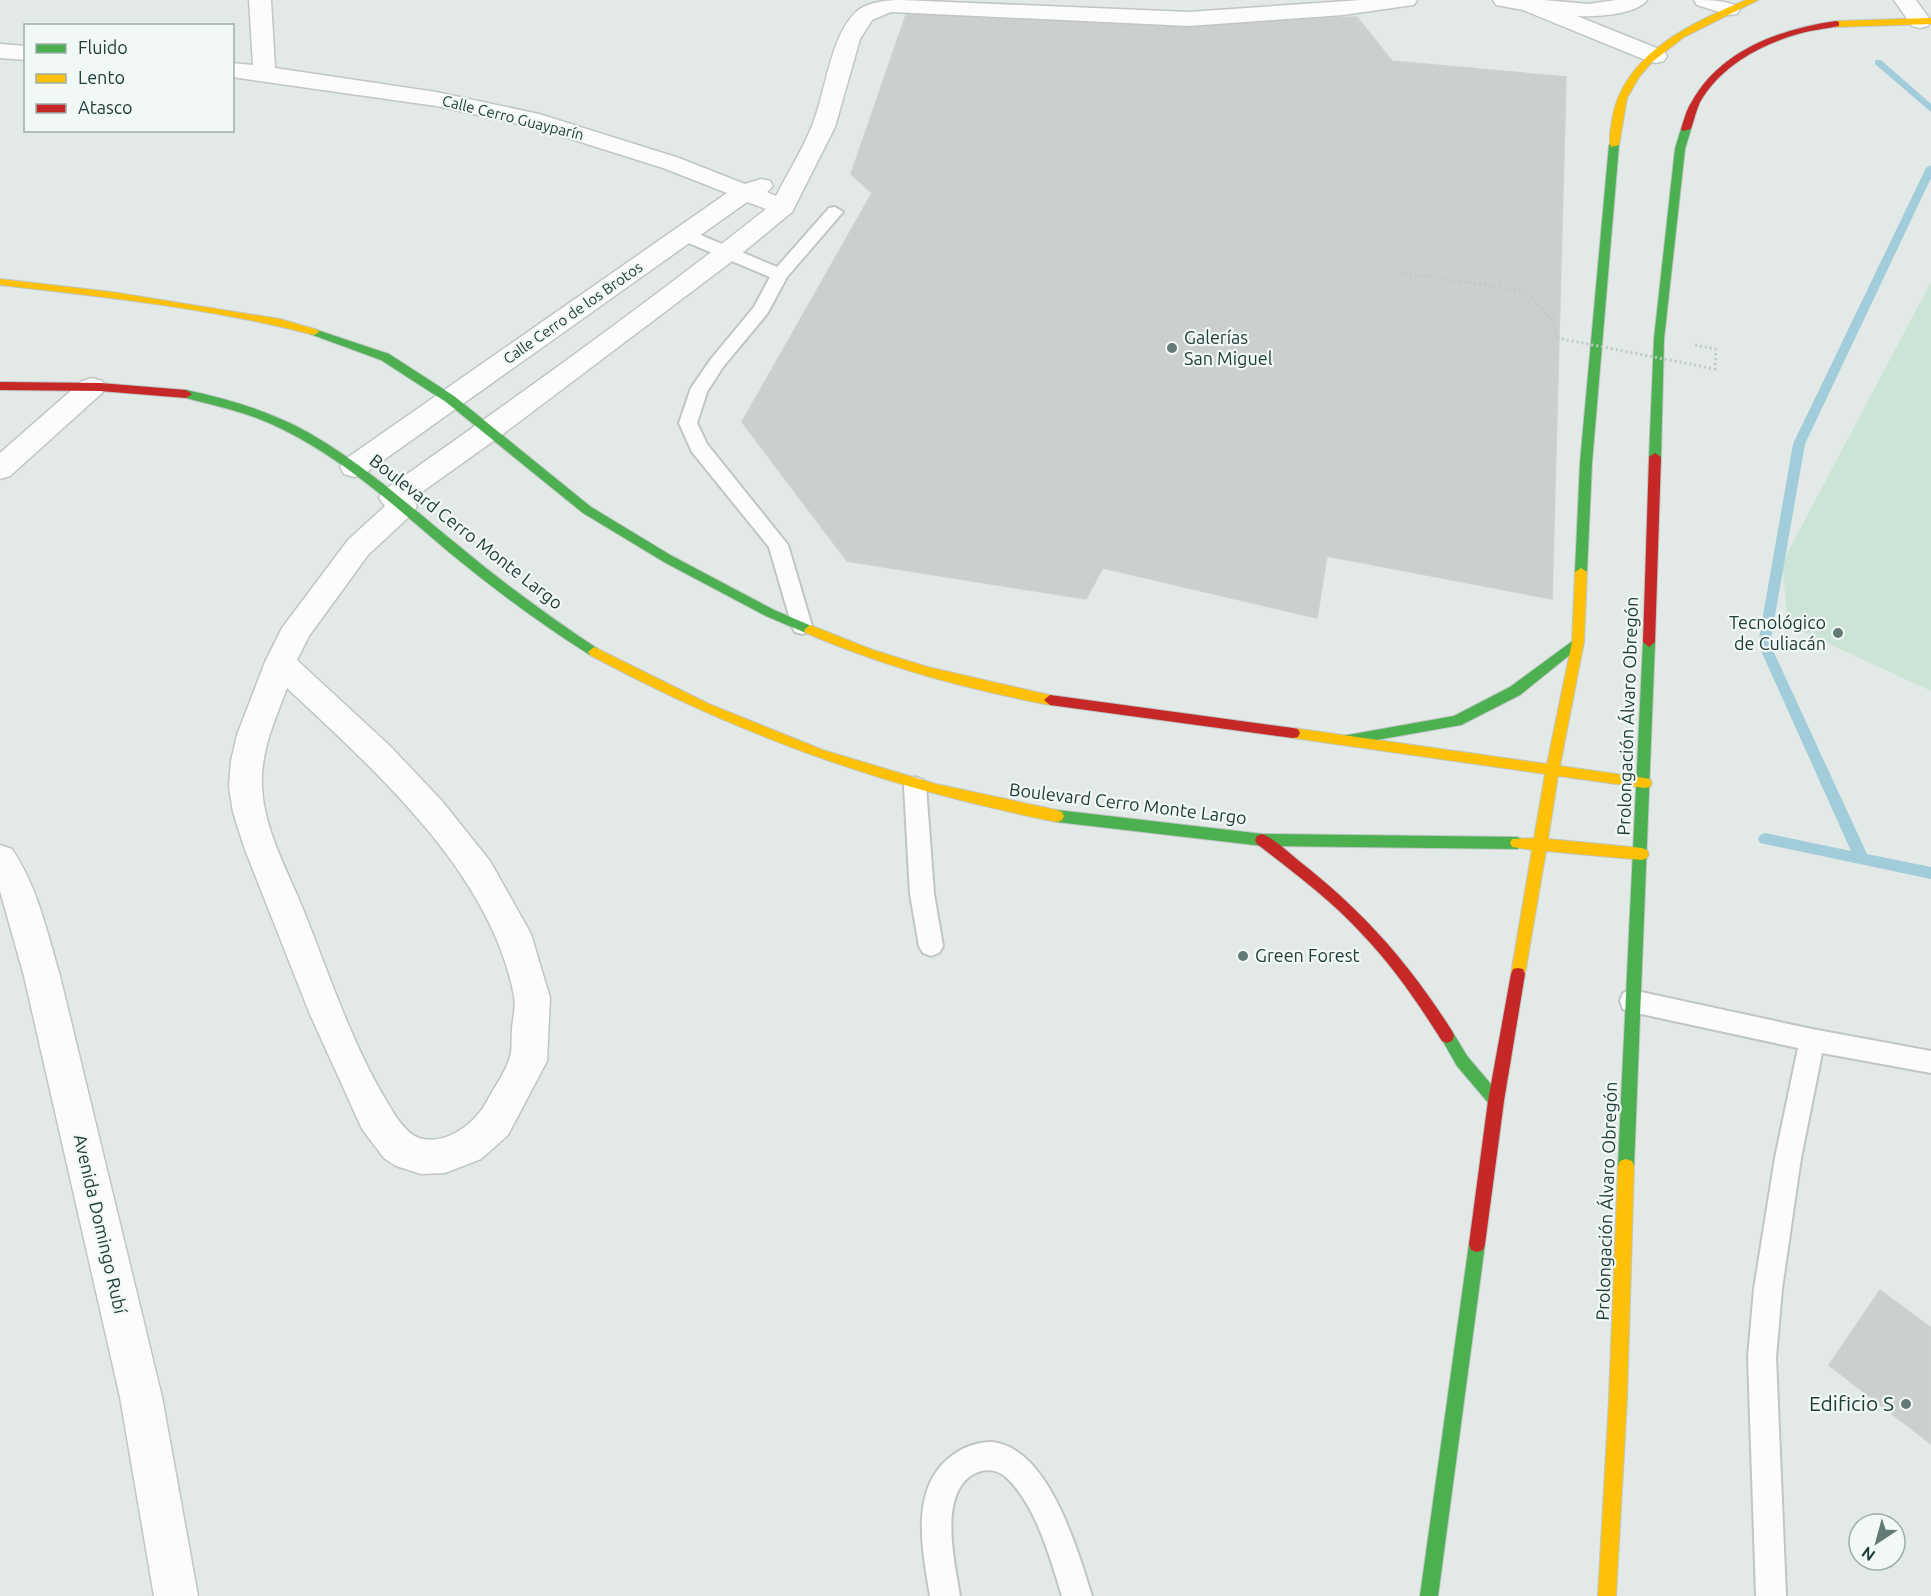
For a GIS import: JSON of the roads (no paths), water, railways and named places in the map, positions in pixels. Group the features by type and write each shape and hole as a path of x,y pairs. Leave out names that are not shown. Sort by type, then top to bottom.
{"main road":[{"path":"1430,1596 1496,1101 1553,768 1578,642 1586,463 1611,164 1618,116 1625,90 1656,56 1700,24 1729,9 1754,0"},
{"name":"Prolongación Álvaro Obregón","path":"1607,1596 1618,1399 1632,1001 1645,783 1659,339 1680,149 1695,103 1713,79 1731,63 1778,37 1795,30 1849,22 1926,21"},
{"path":"0,282 112,296 280,322 344,341 385,357 450,399 586,510 668,559 770,613 839,642 890,660 981,687 1064,702 1553,768 1645,783"},
{"name":"Boulevard Cerro Monte Largo","path":"0,386 92,387 186,393 230,403 291,426 354,467 471,564 542,618 606,657 676,695 748,726 844,764 915,786 1006,808 1068,819 1262,840 1457,840 1541,843 1642,854"},
{"path":"1348,740 1456,721 1515,691 1578,642"},
{"path":"1262,840 1323,888 1367,929 1419,991 1462,1061 1496,1101"}],"street":[{"path":"260,0 264,38 264,73"},
{"path":"281,664 410,786 474,863 510,926 528,974 534,1026 528,1068 510,1104 492,1128 452,1155 426,1158 405,1152 377,1121 325,1008 254,831 247,800 245,775 249,750 281,664 297,630 364,541 398,502 489,430 726,253 783,207 826,118 849,39 864,16 872,11 891,6 1069,7 1189,18 1343,9 1406,0"},
{"path":"1504,0 1554,8 1596,10 1630,2 1622,42"},
{"path":"1554,8 1575,0"},
{"path":"1705,0 1729,9"},
{"path":"1905,0 1926,21"},
{"path":"1528,4 1656,56"},
{"path":"0,51 24,53"},
{"name":"Calle Cerro Guayparín","path":"234,70 436,99 539,122 640,152 783,207"},
{"name":"Calle Cerro de los Brotos","path":"354,467 745,192 799,171"},
{"path":"0,469 92,387"},
{"name":"Avenida Domingo Rubí","path":"0,859 9,871 26,918 47,999 141,1397 176,1596"}],"lane":[{"path":"802,627 778,545 699,447 688,423 698,392 717,363 761,310 780,275 835,212"},
{"path":"685,235 780,275"},
{"path":"915,786 922,894 931,946"},
{"path":"1632,1001 1812,1040 1931,1062"},
{"path":"1772,1596 1762,1357 1768,1289 1788,1158 1812,1040"},
{"path":"945,1596 936,1532 937,1506 956,1469 974,1458 989,1456 1007,1460 1024,1476 1045,1511 1065,1559 1077,1596"}],"waterway":[{"path":"1878,62 1931,109"},
{"path":"1862,859 1764,644 1799,444 1931,168"},
{"path":"1765,839 1862,859"},
{"path":"1862,859 1931,873"}],"place":[{"name":"Galerías San Miguel","path":"1172,348"},
{"name":"Tecnológico de Culiacán","path":"1838,633"},
{"name":"Green Forest","path":"1243,956"},
{"name":"Edificio S","path":"1906,1404"}]}
